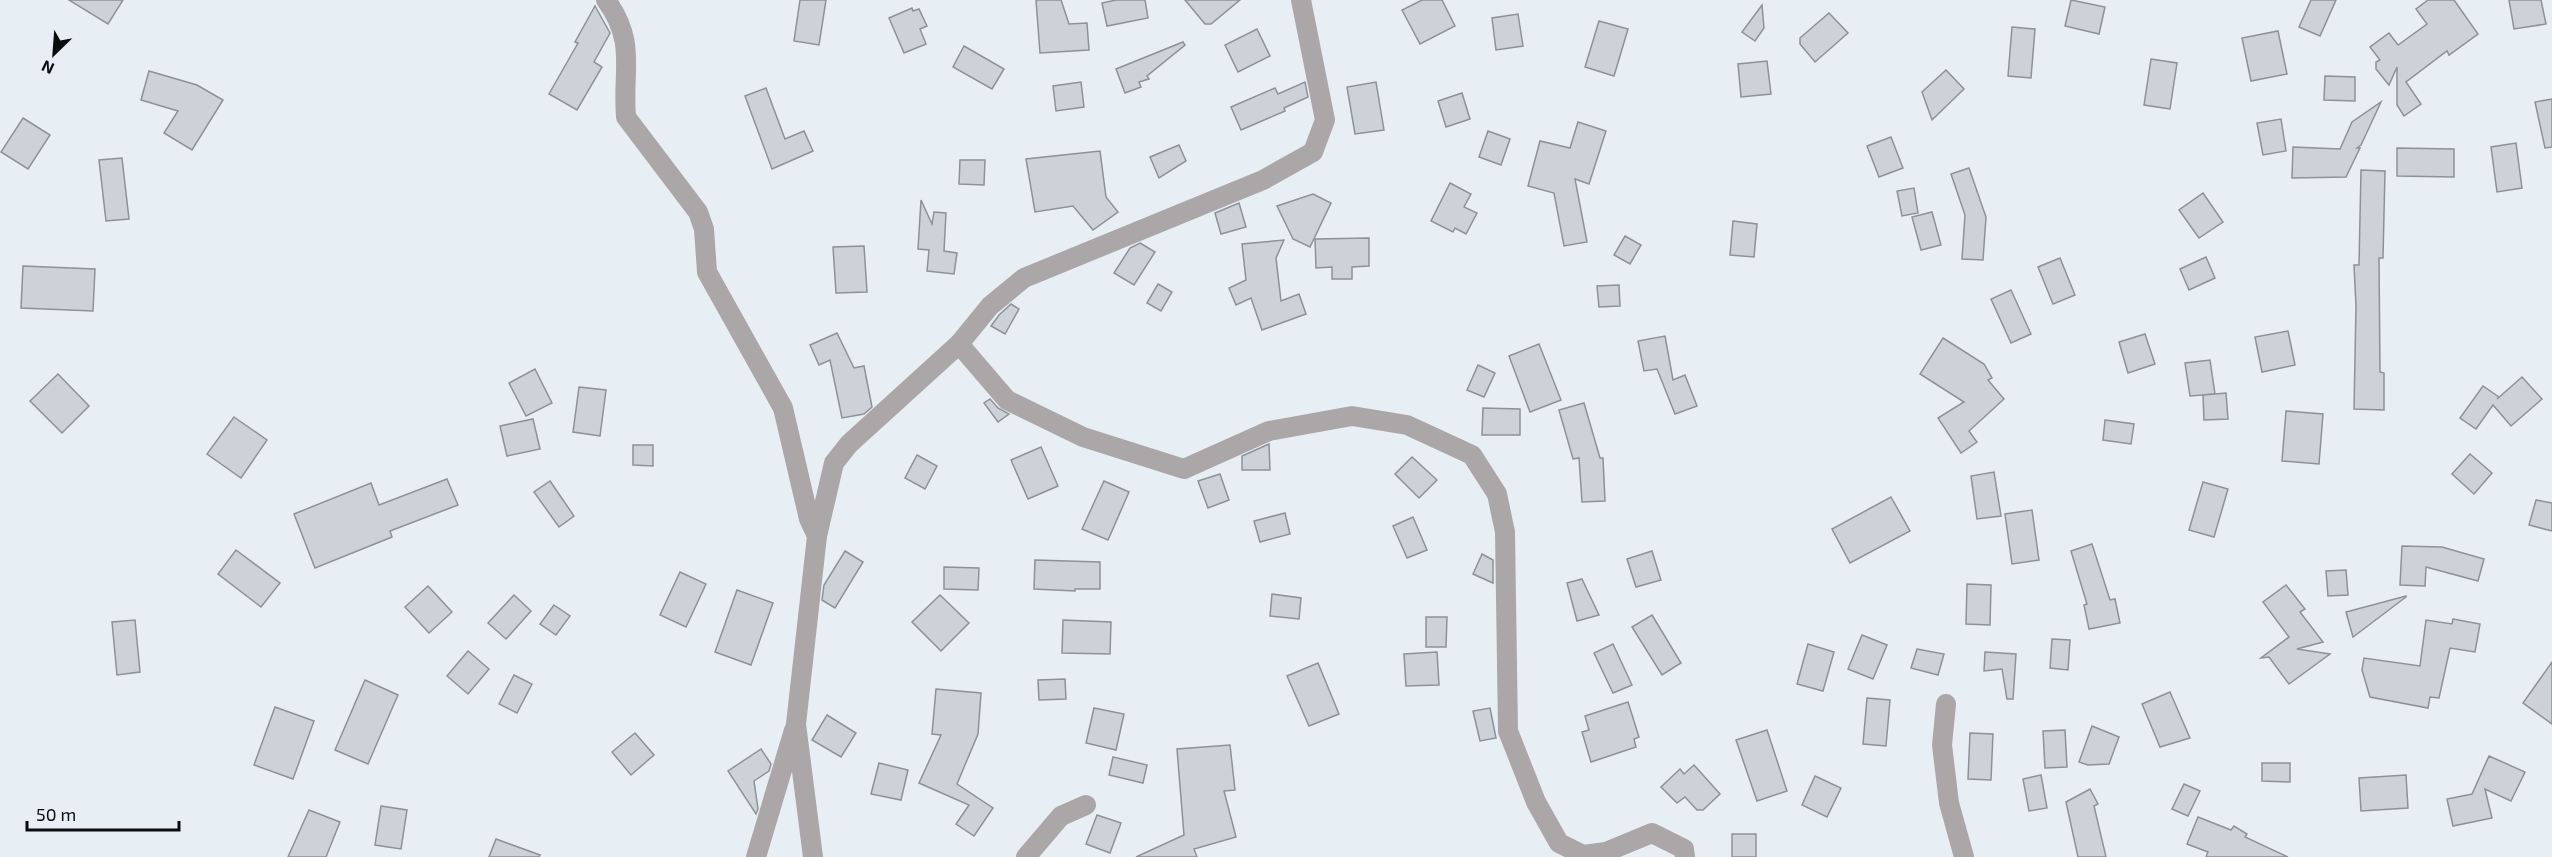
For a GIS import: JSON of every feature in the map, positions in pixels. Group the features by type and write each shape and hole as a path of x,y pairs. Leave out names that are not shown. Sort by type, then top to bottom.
{"street":[{"path":"606,0 623,26 627,55 626,117 699,212 704,230 707,272 783,408 809,519 817,536"},
{"path":"756,857 796,724 817,536 834,463 849,444 959,344 990,306 1024,278 1263,180 1313,152 1325,120 1301,0"},
{"path":"959,344 1007,400 1083,437 1184,469 1269,431 1352,416 1407,425 1472,454 1497,494 1505,532 1508,731 1536,802 1559,843 1583,855 1606,852 1652,833 1684,849 1685,857"},
{"path":"1946,704 1942,745 1949,803 1965,857"},
{"path":"796,724 813,857"},
{"path":"1026,857 1062,816 1086,805"}],"building":[{"path":"69,0 123,0 108,24"},
{"path":"800,0 826,0 819,45 794,41"},
{"path":"1036,0 1061,0 1069,24 1087,23 1089,50 1040,53"},
{"path":"1116,0 1145,0 1148,18 1107,26 1102,3"},
{"path":"1185,0 1240,0 1211,24 1205,24"},
{"path":"1422,0 1442,0 1455,26 1420,44 1402,10"},
{"path":"2071,0 2105,7 2099,34 2065,26"},
{"path":"2311,0 2336,0 2320,36 2299,27"},
{"path":"2428,0 2454,0 2478,34 2449,55 2447,51 2406,82 2421,104 2404,116 2397,105 2397,67 2389,85 2376,69 2376,62 2380,60 2370,47 2389,33 2398,45 2427,24 2416,9"},
{"path":"2509,0 2541,0 2546,24 2514,29"},
{"path":"1762,5 1764,28 1755,41 1742,32"},
{"path":"595,6 610,33 594,62 602,67 577,110 549,94 578,43 575,42"},
{"path":"912,8 913,11 919,9 927,26 920,29 926,44 904,53 889,18"},
{"path":"1829,13 1848,33 1815,62 1800,44 1800,38"},
{"path":"1518,14 1523,46 1496,50 1492,18"},
{"path":"1599,21 1628,29 1614,76 1585,67"},
{"path":"2012,27 2035,29 2031,78 2008,76"},
{"path":"1257,29 1270,56 1238,72 1225,45"},
{"path":"2278,31 2287,74 2251,81 2242,38"},
{"path":"1183,42 1185,45 1147,76 1149,79 1139,82 1141,87 1125,93 1116,69"},
{"path":"964,46 1004,69 992,89 953,67"},
{"path":"2151,59 2177,63 2170,109 2144,105"},
{"path":"1767,61 1771,94 1741,97 1738,64"},
{"path":"1946,70 1964,89 1932,120 1922,92"},
{"path":"149,71 197,85 223,100 192,150 164,133 178,111 141,100"},
{"path":"2325,76 2355,77 2355,101 2324,100"},
{"path":"1081,82 1084,107 1056,111 1053,86"},
{"path":"1305,82 1308,97 1284,108 1285,111 1241,130 1231,107 1275,88 1278,94"},
{"path":"1376,82 1384,130 1355,134 1347,87"},
{"path":"766,88 785,139 804,131 813,151 772,169 745,96"},
{"path":"1462,93 1470,119 1446,127 1438,101"},
{"path":"2552,99 2552,147 2545,148 2535,102"},
{"path":"2381,102 2361,145 2357,148 2360,148 2346,177 2292,178 2293,147 2340,149 2352,122"},
{"path":"23,118 50,135 28,169 1,152"},
{"path":"2281,119 2286,151 2263,155 2257,123"},
{"path":"1578,122 1606,131 1589,184 1575,179 1587,242 1564,246 1554,193 1528,186 1540,141 1570,148"},
{"path":"1488,131 1510,139 1501,165 1479,157"},
{"path":"1891,137 1903,168 1879,177 1867,146"},
{"path":"2516,143 2522,188 2497,192 2491,147"},
{"path":"1179,145 1186,161 1159,178 1150,157"},
{"path":"2397,148 2454,149 2454,177 2397,176"},
{"path":"1100,151 1106,197 1118,212 1093,230 1073,206 1035,212 1026,159"},
{"path":"122,158 129,219 106,221 99,160"},
{"path":"960,160 985,160 984,185 959,184"},
{"path":"1969,168 1986,217 1983,260 1962,259 1965,215 1951,174"},
{"path":"2361,170 2385,171 2383,258 2379,258 2380,372 2384,373 2384,410 2354,409 2356,306 2354,265 2359,265"},
{"path":"1450,183 1471,194 1464,207 1477,213 1466,234 1455,228 1453,232 1431,221"},
{"path":"1914,188 1918,213 1902,216 1897,191"},
{"path":"2203,193 2223,222 2199,238 2179,210"},
{"path":"1313,194 1331,203 1310,247 1293,239 1277,206"},
{"path":"921,200 932,224 934,212 946,213 944,251 957,253 954,274 927,271 929,250 918,249"},
{"path":"1239,203 1246,227 1221,234 1215,213"},
{"path":"1932,212 1941,245 1921,250 1912,217"},
{"path":"1733,221 1757,224 1754,257 1730,255"},
{"path":"1625,236 1641,245 1630,264 1614,255"},
{"path":"1369,238 1369,266 1352,267 1352,279 1332,279 1332,267 1316,268 1315,239"},
{"path":"1284,240 1276,258 1281,301 1299,294 1306,314 1262,330 1251,298 1236,305 1229,288 1246,280 1242,244"},
{"path":"1140,243 1155,252 1134,285 1114,273 1130,248"},
{"path":"864,246 867,292 836,293 833,247"},
{"path":"2206,257 2215,278 2189,290 2180,269"},
{"path":"2060,258 2075,295 2053,304 2038,267"},
{"path":"23,266 95,269 93,311 21,308"},
{"path":"1158,284 1172,292 1161,311 1147,303"},
{"path":"1619,285 1620,306 1599,307 1597,286"},
{"path":"2011,290 2031,334 2011,343 1991,299"},
{"path":"1011,304 1019,309 1005,334 991,326"},
{"path":"2288,331 2295,365 2262,372 2255,337"},
{"path":"837,333 854,368 864,366 872,407 864,414 842,418 830,360 819,365 810,345"},
{"path":"2145,334 2155,364 2128,373 2119,342"},
{"path":"1665,336 1673,380 1685,375 1697,406 1675,414 1657,369 1644,371 1638,341"},
{"path":"1943,338 1984,364 1992,378 1988,380 2004,399 1969,431 1977,442 1961,453 1938,418 1964,402 1920,374"},
{"path":"1539,344 1561,400 1530,412 1509,356"},
{"path":"2210,360 2215,394 2190,396 2185,363"},
{"path":"1478,365 1495,373 1484,397 1467,390"},
{"path":"535,369 552,403 526,416 509,383"},
{"path":"58,374 89,406 62,433 30,401"},
{"path":"2522,377 2542,399 2511,426 2493,405 2476,429 2460,418 2483,386 2499,397 2497,399"},
{"path":"579,387 606,390 600,436 573,432"},
{"path":"2226,393 2228,419 2204,420 2203,395"},
{"path":"990,399 998,408 1009,414 998,422 984,403"},
{"path":"1584,403 1600,458 1603,458 1605,501 1582,502 1579,458 1573,459 1559,410"},
{"path":"1483,408 1520,409 1520,435 1482,435"},
{"path":"2286,411 2323,414 2319,464 2282,461"},
{"path":"234,417 267,440 241,478 207,454"},
{"path":"533,419 540,449 507,456 500,426"},
{"path":"2105,420 2134,424 2131,444 2103,440"},
{"path":"1269,444 1270,470 1242,470 1242,456"},
{"path":"633,445 653,445 653,466 633,465"},
{"path":"1041,447 1058,486 1028,499 1011,460"},
{"path":"2470,454 2492,473 2474,494 2452,474"},
{"path":"917,455 937,466 925,489 905,478"},
{"path":"1412,457 1437,480 1419,498 1395,474"},
{"path":"1994,472 2001,516 1977,519 1971,476"},
{"path":"1220,474 1229,500 1208,508 1198,481"},
{"path":"447,479 458,505 390,531 392,537 315,568 294,514 371,483 379,505"},
{"path":"550,481 574,516 559,527 534,492"},
{"path":"1104,481 1129,492 1108,540 1082,529"},
{"path":"2203,482 2228,489 2214,537 2189,530"},
{"path":"1891,497 1910,531 1850,563 1832,529"},
{"path":"2536,500 2552,503 2552,531 2529,525"},
{"path":"2032,510 2039,560 2012,564 2005,514"},
{"path":"1285,513 1290,534 1260,542 1254,521"},
{"path":"1413,517 1427,550 1407,558 1393,526"},
{"path":"2092,544 2110,600 2115,599 2120,623 2089,629 2084,605 2087,604 2071,551"},
{"path":"2402,546 2442,547 2484,559 2478,581 2426,567 2425,586 2400,585"},
{"path":"236,550 280,583 261,607 218,574"},
{"path":"845,551 863,562 835,608 822,600 824,585"},
{"path":"1652,551 1661,580 1636,587 1627,559"},
{"path":"1482,554 1493,560 1493,583 1473,574"},
{"path":"1035,560 1100,562 1100,589 1075,589 1075,591 1034,589"},
{"path":"944,567 979,568 978,590 944,589"},
{"path":"2346,570 2348,595 2328,596 2326,571"},
{"path":"680,572 706,584 686,627 660,615"},
{"path":"1582,579 1599,615 1577,621 1567,583"},
{"path":"1967,584 1991,585 1990,625 1966,624"},
{"path":"2286,585 2305,609 2300,612 2323,642 2297,649 2330,654 2289,684 2269,657 2261,658 2289,637 2263,602"},
{"path":"428,586 452,612 429,633 405,607"},
{"path":"737,590 773,603 751,665 715,652"},
{"path":"1272,594 1301,598 1299,619 1270,616"},
{"path":"514,595 531,611 506,639 488,623"},
{"path":"940,595 969,623 941,651 912,622"},
{"path":"2406,597 2353,637 2346,612"},
{"path":"554,605 570,616 556,635 540,624"},
{"path":"1652,615 1681,663 1662,675 1632,627"},
{"path":"1426,617 1447,617 1446,647 1426,647"},
{"path":"2453,619 2480,624 2475,652 2450,648 2439,698 2430,697 2428,708 2370,697 2362,670 2364,658 2420,666 2426,620 2452,624"},
{"path":"135,620 140,672 117,675 112,622"},
{"path":"1063,620 1111,622 1110,654 1062,653"},
{"path":"1862,635 1887,645 1873,679 1848,669"},
{"path":"2052,639 2070,640 2068,670 2050,668"},
{"path":"1613,644 1632,685 1613,693 1594,653"},
{"path":"1808,644 1834,652 1823,691 1797,684"},
{"path":"1917,649 1944,654 1938,675 1911,668"},
{"path":"468,651 489,669 468,694 447,676"},
{"path":"1437,652 1439,685 1406,686 1404,654"},
{"path":"1985,652 2016,654 2013,699 2007,699 2002,669 1984,671"},
{"path":"2552,662 2552,724 2523,703"},
{"path":"1318,663 1339,714 1309,726 1287,676"},
{"path":"514,675 532,684 517,713 499,704"},
{"path":"1065,679 1066,699 1039,700 1038,680"},
{"path":"365,680 398,695 368,764 335,750"},
{"path":"936,689 981,693 978,734 957,784 993,808 974,836 956,824 969,805 919,783 941,735 932,734"},
{"path":"2170,692 2190,738 2160,747 2142,704"},
{"path":"1867,698 1890,700 1886,746 1863,744"},
{"path":"1628,702 1639,737 1634,739 1636,747 1591,762 1582,732 1589,730 1585,716"},
{"path":"275,707 314,721 293,779 254,765"},
{"path":"1094,708 1124,714 1116,750 1086,743"},
{"path":"1490,708 1496,738 1480,741 1473,711"},
{"path":"827,715 856,733 841,757 812,740"},
{"path":"2092,726 2119,737 2109,764 2088,765 2079,762"},
{"path":"1767,730 1787,791 1757,801 1736,740"},
{"path":"2065,730 2067,767 2045,768 2043,731"},
{"path":"635,733 654,755 631,775 612,752"},
{"path":"1970,733 1993,734 1991,780 1968,779"},
{"path":"1230,745 1235,790 1224,791 1236,837 1194,849 1197,857 1136,857 1184,835 1177,749"},
{"path":"761,749 771,764 769,771 754,781 758,809 756,814 728,771"},
{"path":"2489,756 2525,772 2511,801 2485,789 2492,818 2453,826 2447,799 2472,794"},
{"path":"1113,757 1147,765 1143,783 1109,775"},
{"path":"879,763 908,770 901,800 871,794"},
{"path":"2262,763 2290,763 2290,782 2262,781"},
{"path":"1694,765 1720,794 1703,810 1697,810 1685,797 1677,803 1661,787 1680,769 1684,774"},
{"path":"2041,775 2047,808 2029,811 2023,779"},
{"path":"2406,775 2408,808 2361,811 2359,778"},
{"path":"1815,776 1841,788 1827,817 1802,805"},
{"path":"2184,784 2200,791 2188,816 2172,809"},
{"path":"2090,789 2098,804 2094,806 2106,857 2078,857 2066,802"},
{"path":"381,806 407,810 401,849 375,845"},
{"path":"309,810 340,822 326,857 288,857"},
{"path":"1097,815 1121,823 1110,853 1086,844"},
{"path":"2198,817 2231,830 2234,826 2247,834 2245,837 2288,857 2206,857 2208,852 2187,844"},
{"path":"1732,834 1756,834 1756,857 1732,857"},
{"path":"496,839 540,855 539,857 489,857"}]}
